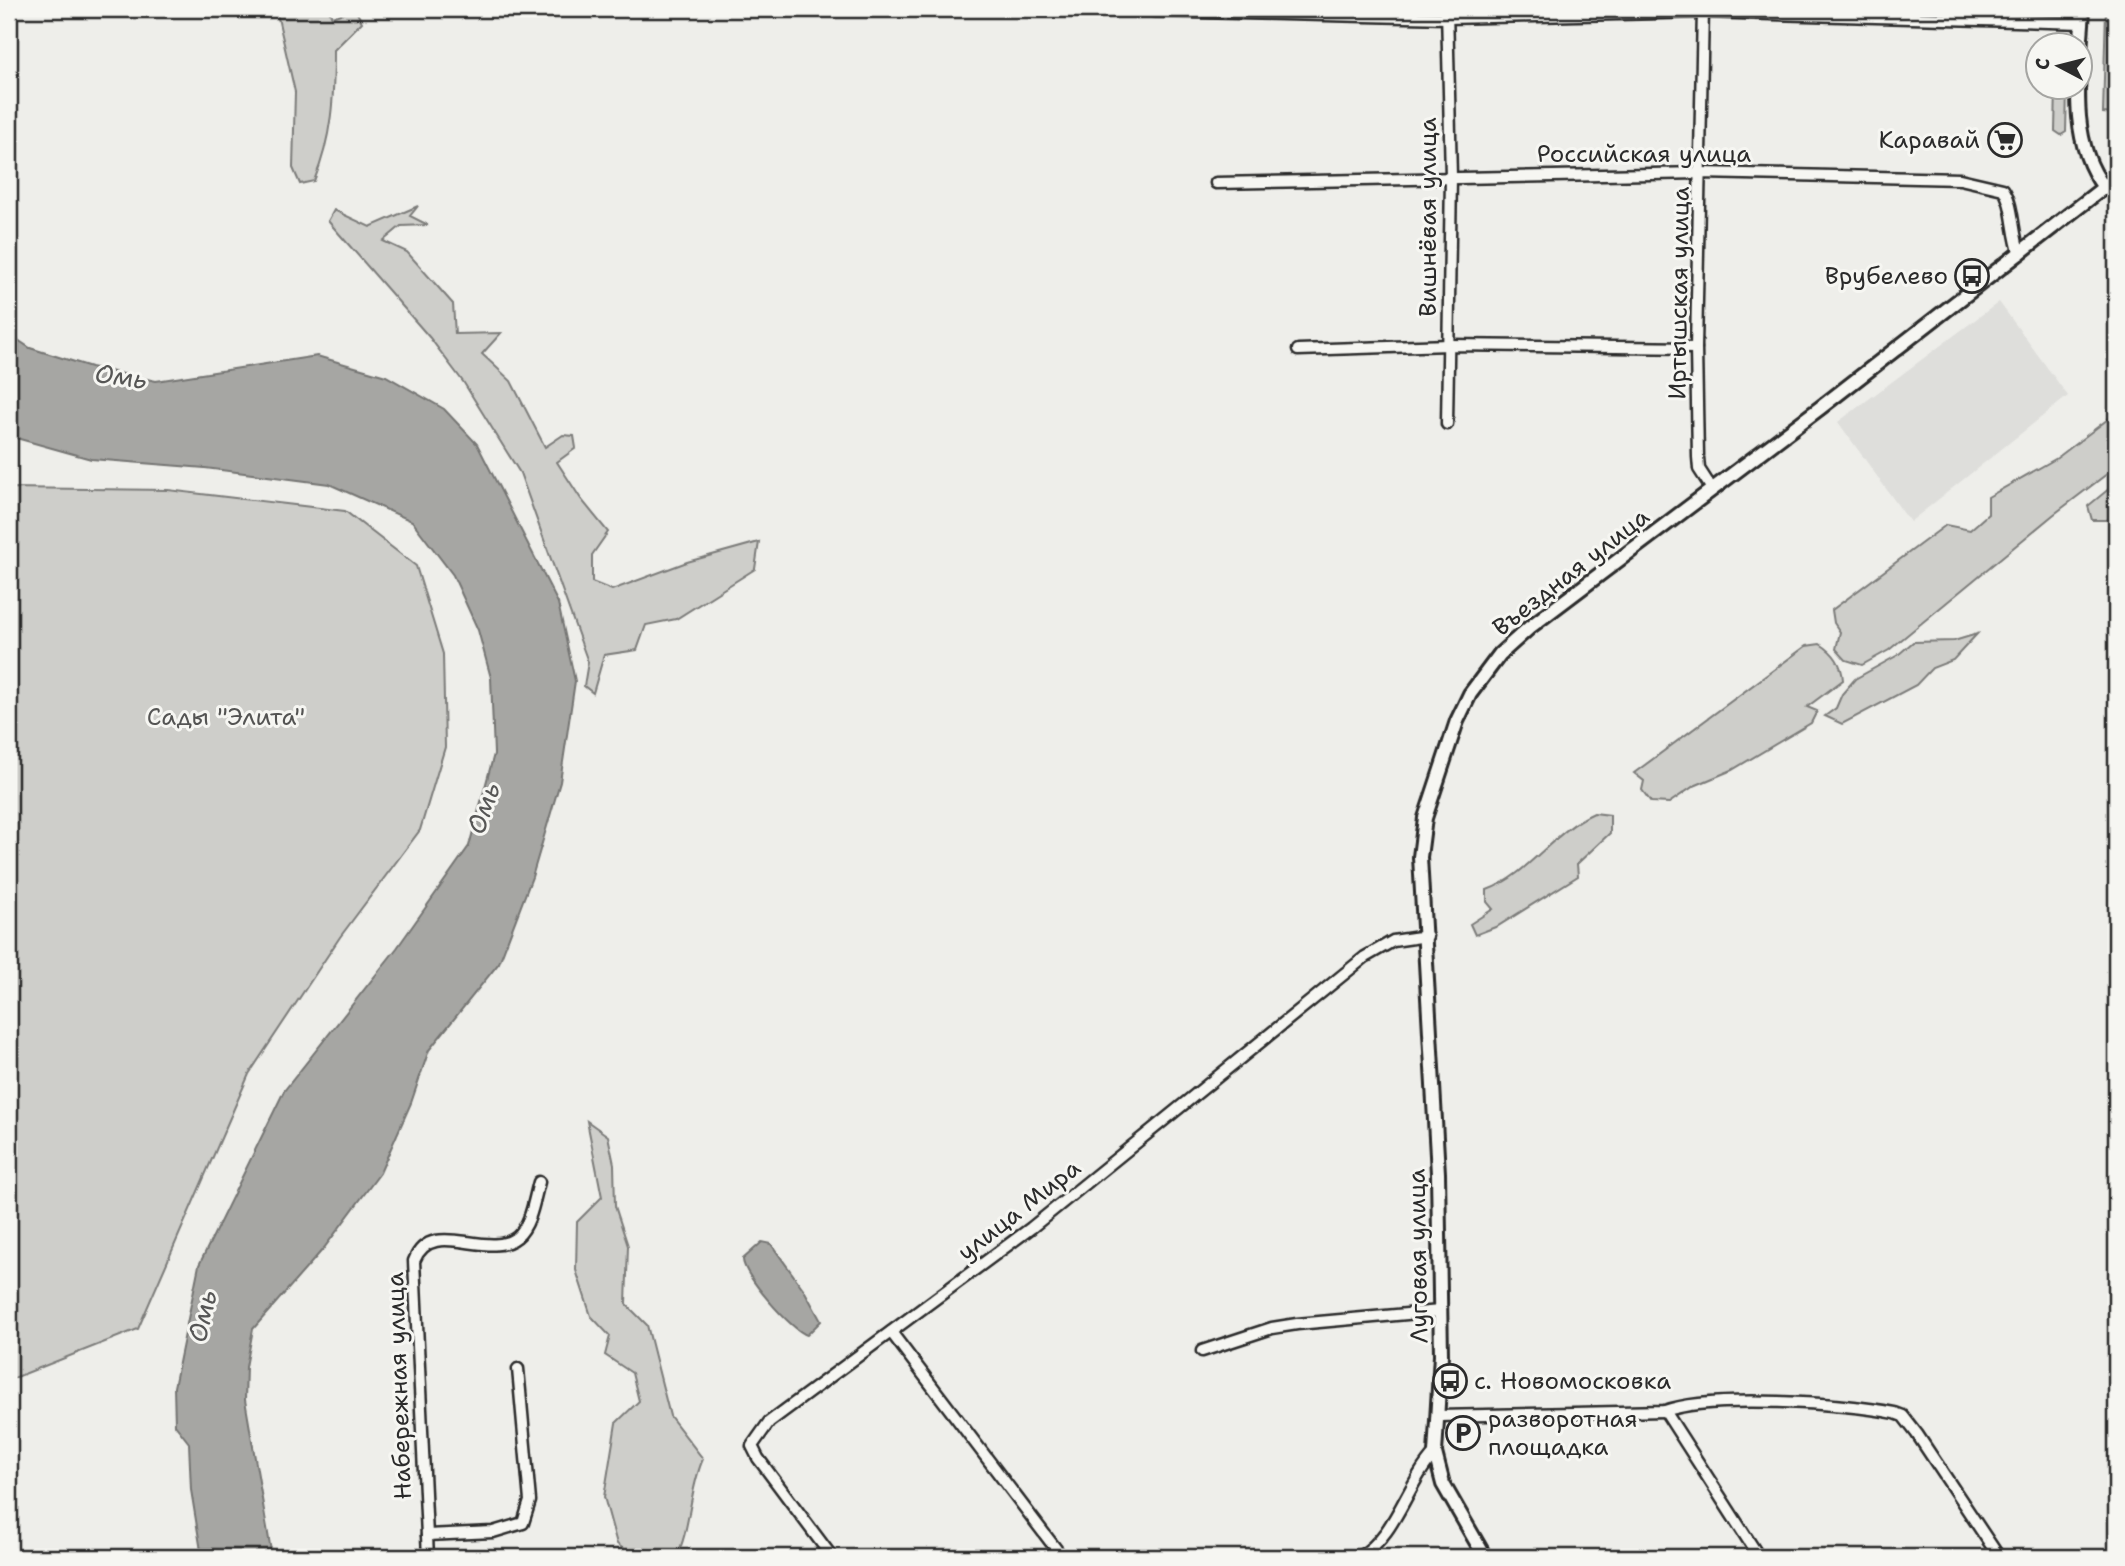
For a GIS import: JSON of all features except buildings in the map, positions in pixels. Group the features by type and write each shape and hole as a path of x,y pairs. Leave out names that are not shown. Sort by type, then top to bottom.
{"street":[{"path":"2083,9 2082,146 2093,173 2104,187"},
{"path":"1154,11 1703,11 2082,23"},
{"name":"Иртышская улица","path":"1703,11 1696,348 1699,469 1712,489"},
{"name":"Вишнёвая улица","path":"1447,13 1451,177 1447,424"},
{"name":"Российская улица","path":"1216,183 1701,173 1960,178 2003,189 2009,198 2011,227 2020,254"},
{"name":"Въездная улица","path":"1427,939 1421,870 1422,836 1436,781 1470,694 1500,654 1530,627 2116,178"},
{"path":"1298,350 1449,345 1696,348"},
{"name":"Луговая улица","path":"1427,939 1438,1173 1441,1384 1436,1453 1440,1476 1454,1508 1485,1557"},
{"name":"улица Мира","path":"832,1557 752,1446 769,1422 1105,1170 1365,957 1393,942 1427,939"},
{"name":"Набережная улица","path":"428,1557 414,1261 418,1250 427,1243 446,1241 504,1244 516,1238 526,1226 539,1182"},
{"path":"1202,1351 1272,1328 1440,1311"},
{"path":"891,1332 1062,1557"},
{"path":"427,1535 493,1532 523,1522 530,1502 518,1369"},
{"path":"1438,1416 1665,1410 1676,1406 1742,1402 1882,1410 1903,1416 1998,1557"},
{"path":"1665,1410 1759,1557"},
{"path":"1359,1557 1375,1545 1391,1525 1412,1482 1436,1453"}],"shaded area":[{"path":"1999,302 2068,396 1910,522 1838,422"}],"green space":[{"path":"276,9 328,9 332,17 355,9 362,22 334,50 332,101 325,149 314,181 300,184 293,168 295,92"},
{"path":"2106,9 2116,9 2115,104 2112,114 2103,113"},
{"path":"2056,102 2067,102 2066,132 2061,135 2055,131"},
{"path":"418,206 410,216 428,225 401,226 383,241 407,252 453,304 455,334 501,333 482,354 511,381 545,447 563,435 574,436 576,448 557,462 581,499 608,532 592,555 592,582 612,590 687,562 759,542 755,569 676,619 646,625 637,650 604,655 593,693 584,686 588,662 520,473 464,383 430,338 328,221 334,210 370,227"},
{"path":"2116,413 2116,467 2053,515 1889,650 1862,665 1846,660 1836,649 1840,632 1834,623 1832,610 1946,525 1970,530 1988,514 1988,497 2057,458"},
{"path":"2116,483 2116,512 2107,520 2092,520 2088,506"},
{"name":"Сады \"Элита\"","path":"9,488 168,490 345,511 416,566 443,654 445,747 420,830 340,937 249,1074 138,1329 9,1380"},
{"path":"1977,634 1953,660 1932,668 1916,685 1842,724 1825,716 1836,708 1842,694 1855,679 1898,655 1913,642 1954,641"},
{"path":"1820,644 1836,659 1843,680 1807,707 1817,711 1811,723 1732,770 1694,786 1669,803 1651,802 1642,790 1644,781 1634,773 1806,646"},
{"path":"1594,813 1610,815 1610,833 1577,864 1578,876 1498,926 1475,935 1470,924 1493,909 1487,902 1487,890 1516,874 1566,831"},
{"path":"587,1121 608,1136 614,1164 615,1206 628,1246 626,1304 647,1325 670,1416 703,1459 681,1547 676,1557 634,1557 617,1544 604,1497 616,1423 639,1401 632,1373 605,1355 610,1336 591,1316 576,1270 577,1222 602,1197"}],"water":[{"name":"Омь","path":"9,334 30,348 91,367 156,381 317,356 386,376 444,409 477,444 558,603 575,681 560,782 532,877 499,963 429,1050 411,1103 380,1173 324,1248 253,1329 246,1367 245,1400 272,1557 202,1557 191,1490 189,1443 175,1425 174,1387 199,1265 284,1091 397,948 469,846 494,754 491,678 478,630 453,575 412,521 329,484 205,468 91,459 9,436"},
{"path":"762,1242 771,1244 804,1290 821,1321 807,1335 780,1313 750,1277 743,1259"}],"place":[{"name":"Каравай","path":"2005,140"},
{"name":"Врубелево","path":"1972,276"},
{"name":"с. Новомосковка","path":"1450,1381"},
{"name":"разворотная площадка","path":"1463,1433"}]}
